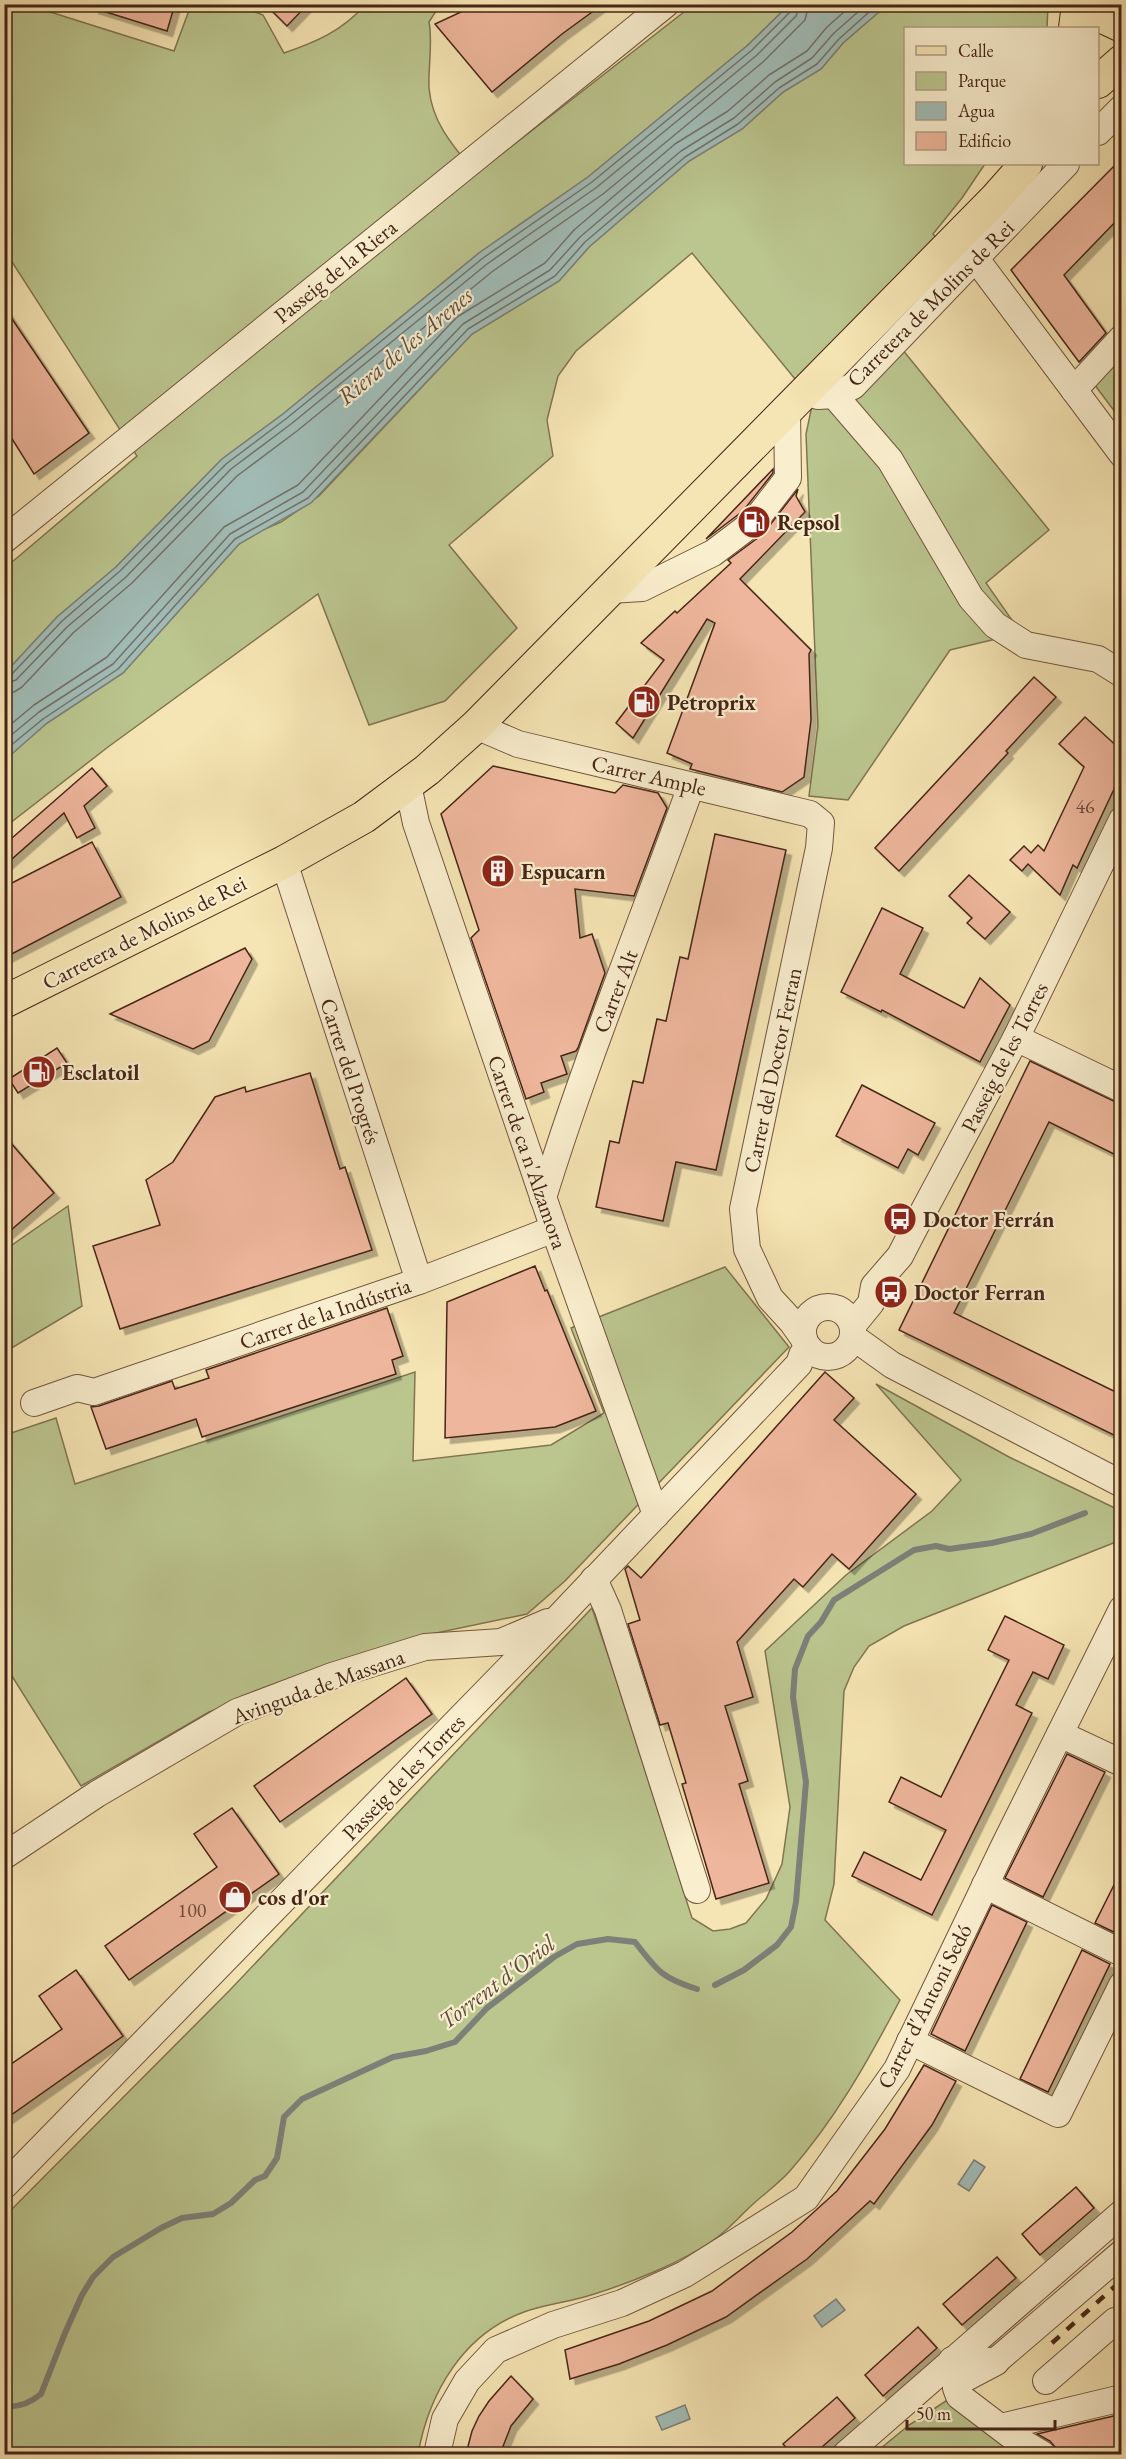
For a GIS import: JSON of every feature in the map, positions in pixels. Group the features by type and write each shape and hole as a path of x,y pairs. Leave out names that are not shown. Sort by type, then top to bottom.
{"main road":[{"path":"1075,27 1078,4"},
{"path":"1093,4 1105,18 1122,26"},
{"path":"1099,81 1122,61"},
{"name":"Carretera de Molins de Rei","path":"4,1002 284,862 364,817 408,785 476,726 995,199 1024,165"}],"street":[{"name":"Passeig de la Riera","path":"4,540 666,4"},
{"path":"1099,131 1122,108"},
{"name":"Carretera de Molins de Rei","path":"794,404 834,395 853,386 1065,165"},
{"path":"976,259 1122,454"},
{"path":"1074,390 1122,338"},
{"path":"834,395 890,460 971,598 995,626 1026,645 1098,659 1122,674"},
{"path":"610,590 642,588 714,553 753,522 788,478 794,404"},
{"name":"Carrer Ample","path":"476,726 518,744 810,814 821,823"},
{"name":"Carrer de ca n'Alzamora","path":"408,785 416,823 543,1198 656,1515"},
{"name":"Carrer Alt","path":"543,1198 605,1015 642,922 691,786"},
{"name":"Passeig de les Torres","path":"4,2186 558,1618 826,1338 865,1288 874,1286 900,1256 1016,1038 1122,820"},
{"name":"Carrer del Doctor Ferran","path":"821,823 819,848 743,1209 747,1249 770,1298 781,1309 826,1338 892,1365 1122,1484"},
{"name":"Carrer del Progrés","path":"284,862 419,1281"},
{"path":"1016,1038 1122,1089"},
{"name":"Carrer de la Indústria","path":"34,1403 77,1388 94,1392 419,1281 555,1229"},
{"path":"594,1579 608,1610 697,1890"},
{"name":"Carrer d'Antoni Sedó","path":"436,2454 445,2419 467,2380 496,2350 553,2325 622,2303 685,2274 806,2198 897,2069 1122,1609"},
{"name":"Avinguda de Massana","path":"4,1856 97,1794 237,1712 332,1676 425,1647 501,1642 558,1618"},
{"path":"1060,1734 1122,1763"},
{"path":"985,1885 1122,1953"},
{"path":"910,2041 1058,2114 1122,1985"},
{"path":"846,2454 1122,2213"},
{"path":"1042,2454 1013,2438 959,2396 956,2388 960,2381 996,2361 1122,2253"},
{"path":"1046,2381 1115,2321 1122,2328"},
{"path":"952,2360 996,2361"},
{"path":"1001,2427 1122,2398"}],"green space":[{"path":"5,5 28,5 174,51 191,5 238,5 263,15 284,53 328,35 347,22 365,5 446,5 436,11 429,22 431,101 446,135 476,174 693,5 789,5 748,45 588,177 479,253 283,414 222,459 116,567 57,617 5,673 5,568 137,456 5,251"},
{"path":"887,5 1048,5 1047,27 904,27 904,165 984,165 933,234 958,264 889,333 1049,530 986,583 1021,633 950,650 848,800 809,796 818,726 806,434 813,401 692,253 576,351 558,376 547,420 553,456 449,545 517,628 445,701 369,725 318,594 108,747 5,827 5,760 9,755 47,723 123,673 239,544 281,522 319,496 472,334 559,281 589,247 689,161 742,129 783,92 821,69 843,43"},
{"path":"1121,356 1121,420 1094,384"},
{"path":"68,1206 82,1306 5,1352 5,1250"},
{"path":"725,1267 789,1347 565,1581 527,1614 417,1637 209,1712 81,1786 5,1665 5,1435 56,1418 75,1484 415,1372 413,1461 551,1445 604,1413 571,1328"},
{"path":"876,1384 1009,1457 1121,1511 1121,1540 904,1626 869,1646 854,1667 844,1691 834,1884 825,1920 900,2000 850,2089 806,2152 785,2176 725,2231 702,2248 655,2272 606,2290 524,2312 502,2322 483,2335 452,2368 440,2388 423,2431 418,2454 5,2454 5,2216 229,1991 592,1608 692,1918 713,1931 730,1929 746,1923 766,1899 782,1864 790,1807 765,1651 846,1575 932,1511 961,1480"},
{"path":"949,2399 1026,2454 874,2454 909,2425"}],"water":[{"name":"Riera de les Arenes","path":"789,5 887,5 843,43 821,69 783,92 742,129 689,161 589,247 559,281 472,334 311,503 239,544 123,673 47,723 5,760 5,673 57,617 116,567 222,459 283,414 479,253 588,177 748,45"},
{"path":"974,2160 985,2167 969,2191 958,2184"},
{"path":"836,2299 845,2310 822,2327 814,2316"},
{"path":"685,2405 690,2419 662,2430 656,2417"}],"building":[{"path":"94,4 175,4 167,31 93,8"},
{"path":"265,4 308,4 287,26"},
{"path":"478,4 603,4 562,34 492,92 435,24"},
{"path":"1122,158 1122,215 1064,275 1106,333 1079,362 1011,270"},
{"path":"4,307 89,433 34,474 4,426"},
{"path":"773,469 773,473 743,511 706,539"},
{"path":"798,489 796,496 805,512 740,579 811,650 809,654 811,720 804,777 782,792 690,769 692,764 667,753 715,623 707,619 633,738 616,723 664,660 641,643 731,563 728,560 763,534"},
{"path":"1034,677 1056,697 1006,751 1008,753 899,871 875,848"},
{"path":"1085,717 1122,751 1122,772 1077,868 1073,865 1060,895 1028,864 1022,871 1010,860 1024,846 1031,853 1038,845 1044,851 1084,767 1059,744"},
{"path":"493,766 615,793 623,785 658,793 667,808 634,896 575,889 580,938 592,934 605,973 578,1048 576,1051 561,1056 567,1074 541,1083 544,1092 526,1099 471,938 479,930 441,814"},
{"path":"92,768 107,786 84,806 95,828 77,838 64,813 4,866 4,845"},
{"path":"715,834 786,850 716,1170 676,1162 663,1221 596,1207 610,1141 619,1143 633,1081 643,1083 657,1019 666,1021 680,957 688,959"},
{"path":"92,842 121,897 4,958 4,887"},
{"path":"969,875 1010,912 985,939 967,923 972,918 949,896"},
{"path":"882,908 923,928 900,974 964,1008 980,978 1010,1005 980,1062 882,1010 881,1012 841,992"},
{"path":"245,948 252,959 209,1041 193,1049 110,1014"},
{"path":"57,1048 67,1063 18,1093 9,1079"},
{"path":"1030,1061 1122,1105 1122,1158 1049,1122 954,1313 1122,1395 1122,1439 899,1330"},
{"path":"310,1073 340,1169 345,1167 372,1250 120,1329 93,1246 160,1225 146,1180 173,1162 215,1097 245,1087 246,1092"},
{"path":"862,1085 935,1123 918,1155 908,1149 898,1168 836,1136"},
{"path":"4,1135 54,1193 4,1236"},
{"path":"535,1266 596,1411 555,1427 445,1438 447,1302"},
{"path":"387,1308 403,1356 392,1360 396,1374 202,1437 196,1419 106,1449 91,1407 172,1381 175,1389 209,1378 206,1370"},
{"path":"825,1372 854,1398 834,1420 916,1494 849,1569 832,1554 803,1587 794,1579 737,1642 753,1697 725,1706 748,1781 739,1784 769,1883 716,1899 682,1784 686,1783 668,1723 660,1725 628,1624 640,1620 625,1569 628,1566 641,1578"},
{"path":"1005,1616 1064,1645 1048,1679 1033,1672 1016,1705 1032,1713 932,1915 852,1876 864,1852 921,1880 946,1830 889,1802 901,1777 941,1797 1009,1660 988,1650"},
{"path":"406,1678 432,1714 280,1822 254,1786"},
{"path":"1067,1754 1105,1772 1043,1897 1005,1878"},
{"path":"232,1808 279,1874 129,1980 105,1946 217,1867 194,1834"},
{"path":"1122,1869 1122,1936 1095,1923"},
{"path":"992,1905 1027,1922 965,2051 931,2034"},
{"path":"1082,1950 1110,1964 1048,2092 1020,2079"},
{"path":"76,1970 123,2036 4,2120 4,2069 62,2029 39,1996"},
{"path":"924,2065 956,2081 932,2125 874,2204 870,2201 807,2259 726,2317 667,2345 619,2364 570,2379 565,2350 649,2321 712,2291 792,2232 837,2191 885,2129"},
{"path":"1076,2187 1094,2208 1040,2255 1022,2234"},
{"path":"997,2257 1016,2278 962,2325 943,2304"},
{"path":"918,2327 937,2348 883,2396 865,2375"},
{"path":"511,2376 533,2399 511,2426 500,2454 466,2454 479,2416"},
{"path":"837,2397 855,2418 814,2454 792,2454 783,2444"},
{"path":"1122,2414 1122,2454 1061,2454 1050,2441 1037,2434"}],"waterway":[{"name":"Torrent d'Oriol","path":"715,1985 744,1970 777,1945 791,1927 796,1902 806,1782 793,1697 795,1669 808,1636 821,1622 834,1600 914,1550 936,1546 949,1549 992,1543 1031,1534 1085,1513"},
{"name":"Torrent d'Oriol","path":"4,2406 24,2404 41,2394 82,2295 93,2277 113,2257 182,2218 213,2214 231,2203 255,2180 265,2176 277,2158 284,2117 302,2099 393,2057 426,2051 455,2042 487,2008 554,1957 577,1944 608,1939 635,1942 649,1960 667,1977 697,1989"}],"railway":[{"path":"1052,2343 1122,2280"}],"place":[{"name":"Repsol","path":"754,522"},
{"name":"Petroprix","path":"644,702"},
{"name":"Espucarn","path":"498,871"},
{"name":"Esclatoil","path":"39,1072"},
{"name":"Doctor Ferrán","path":"900,1219"},
{"name":"Doctor Ferran","path":"891,1292"},
{"name":"cos d'or","path":"235,1897"}]}
